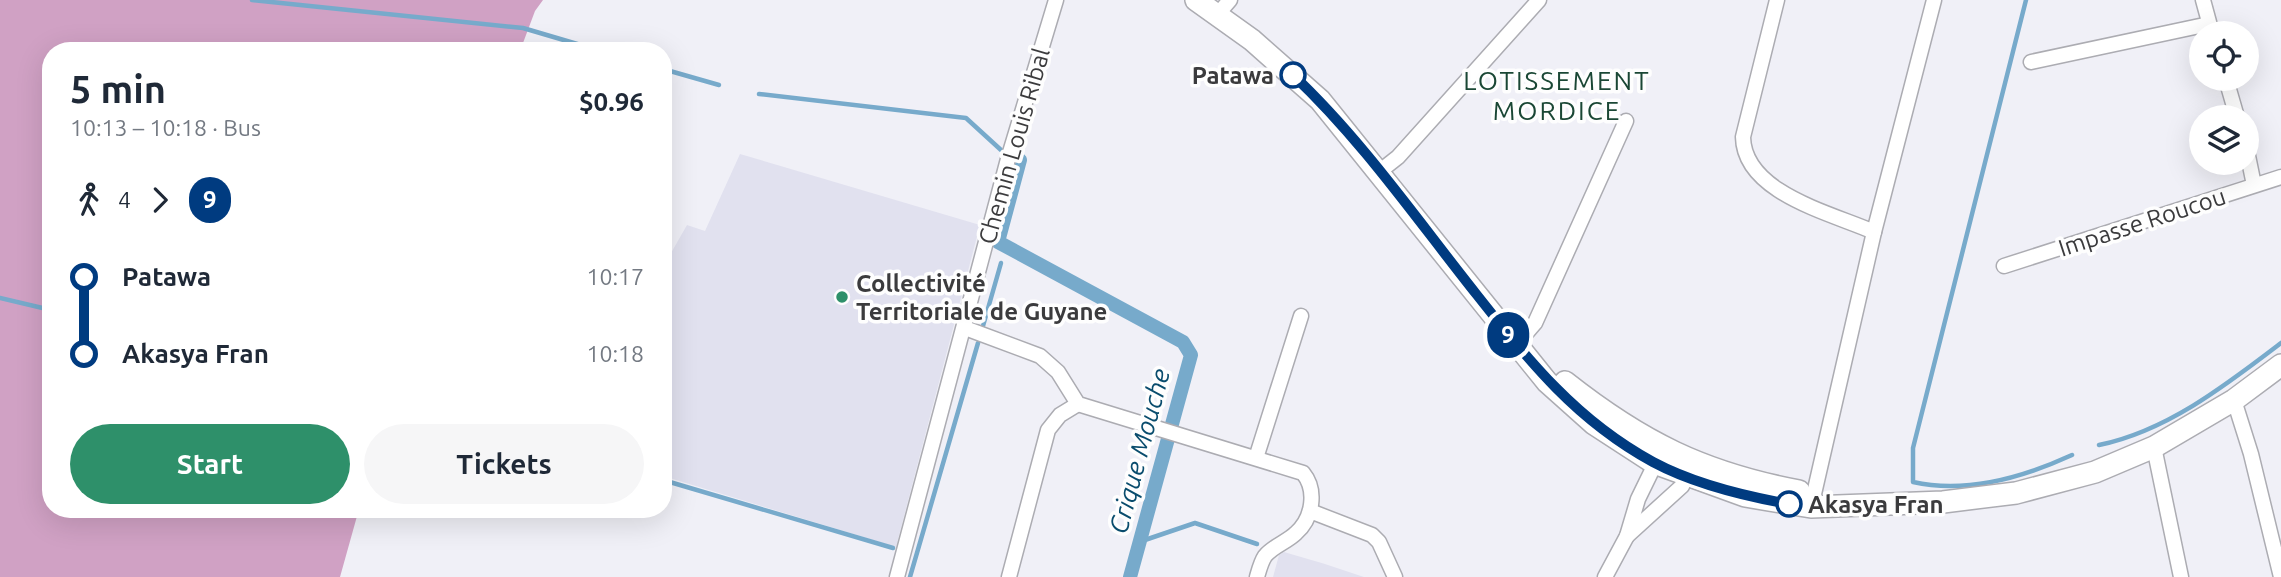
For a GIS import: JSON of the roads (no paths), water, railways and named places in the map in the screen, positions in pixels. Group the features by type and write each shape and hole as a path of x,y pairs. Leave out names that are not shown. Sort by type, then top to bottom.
{"main road":[{"path":"1196,0 1224,7 1320,100 1547,382 1594,424 1745,496 1873,506 2016,493 2095,472 2154,447 2234,400 2281,365"}],"street":[{"name":"Chemin Louis Ribal","path":"897,577 1008,159 1056,0"},
{"path":"1379,173 1398,157 1539,0"},
{"path":"1777,0 1743,138 1746,158 1758,176 1775,189 1874,232"},
{"path":"1812,500 1874,232 1934,0"},
{"path":"2203,0 2208,21"},
{"path":"2031,62 2189,32"},
{"path":"1516,345 1535,323 1626,121"},
{"path":"2253,175 2255,185"},
{"name":"Impasse Roucou","path":"2004,267 2281,177"},
{"path":"1256,458 1301,316"},
{"path":"965,328 1040,356 1058,372 1078,404 1303,473 1311,482 1310,511 1299,531 1264,557 1257,577"},
{"path":"2234,400 2251,454 2281,577"},
{"path":"1009,577 1048,430 1060,415 1078,404"},
{"path":"2154,447 2181,577"},
{"path":"1605,577 1628,536 1638,499 1660,456"},
{"path":"1628,536 1682,486 1689,469"},
{"path":"1310,511 1372,535 1379,542 1395,577"}],"waterway":[{"name":"Crique Mouche","path":"252,0 523,28 570,42"},
{"path":"2026,0 1913,448 1913,482 1974,485 2015,476 2072,455"},
{"name":"Crique Mouche","path":"672,72 719,85"},
{"name":"Crique Mouche","path":"759,94 966,118 1001,150"},
{"name":"Crique Mouche","path":"1020,160 998,242 1183,342 1191,355 1130,577"},
{"path":"983,326 1001,263"},
{"path":"0,298 42,308"},
{"path":"910,577 978,343"},
{"path":"2099,445 2124,438 2172,418 2239,375 2281,343"},
{"path":"672,483 893,548"},
{"path":"1139,542 1195,523 1257,544"}],"place":[{"name":"Patawa","path":"1293,75"},
{"name":"Collectivité Territoriale de Guyane","path":"842,297"},
{"name":"Akasya Fran","path":"1789,504"}],"district":[{"name":"LOTISSEMENT MORDICE","path":"1557,95"}]}
